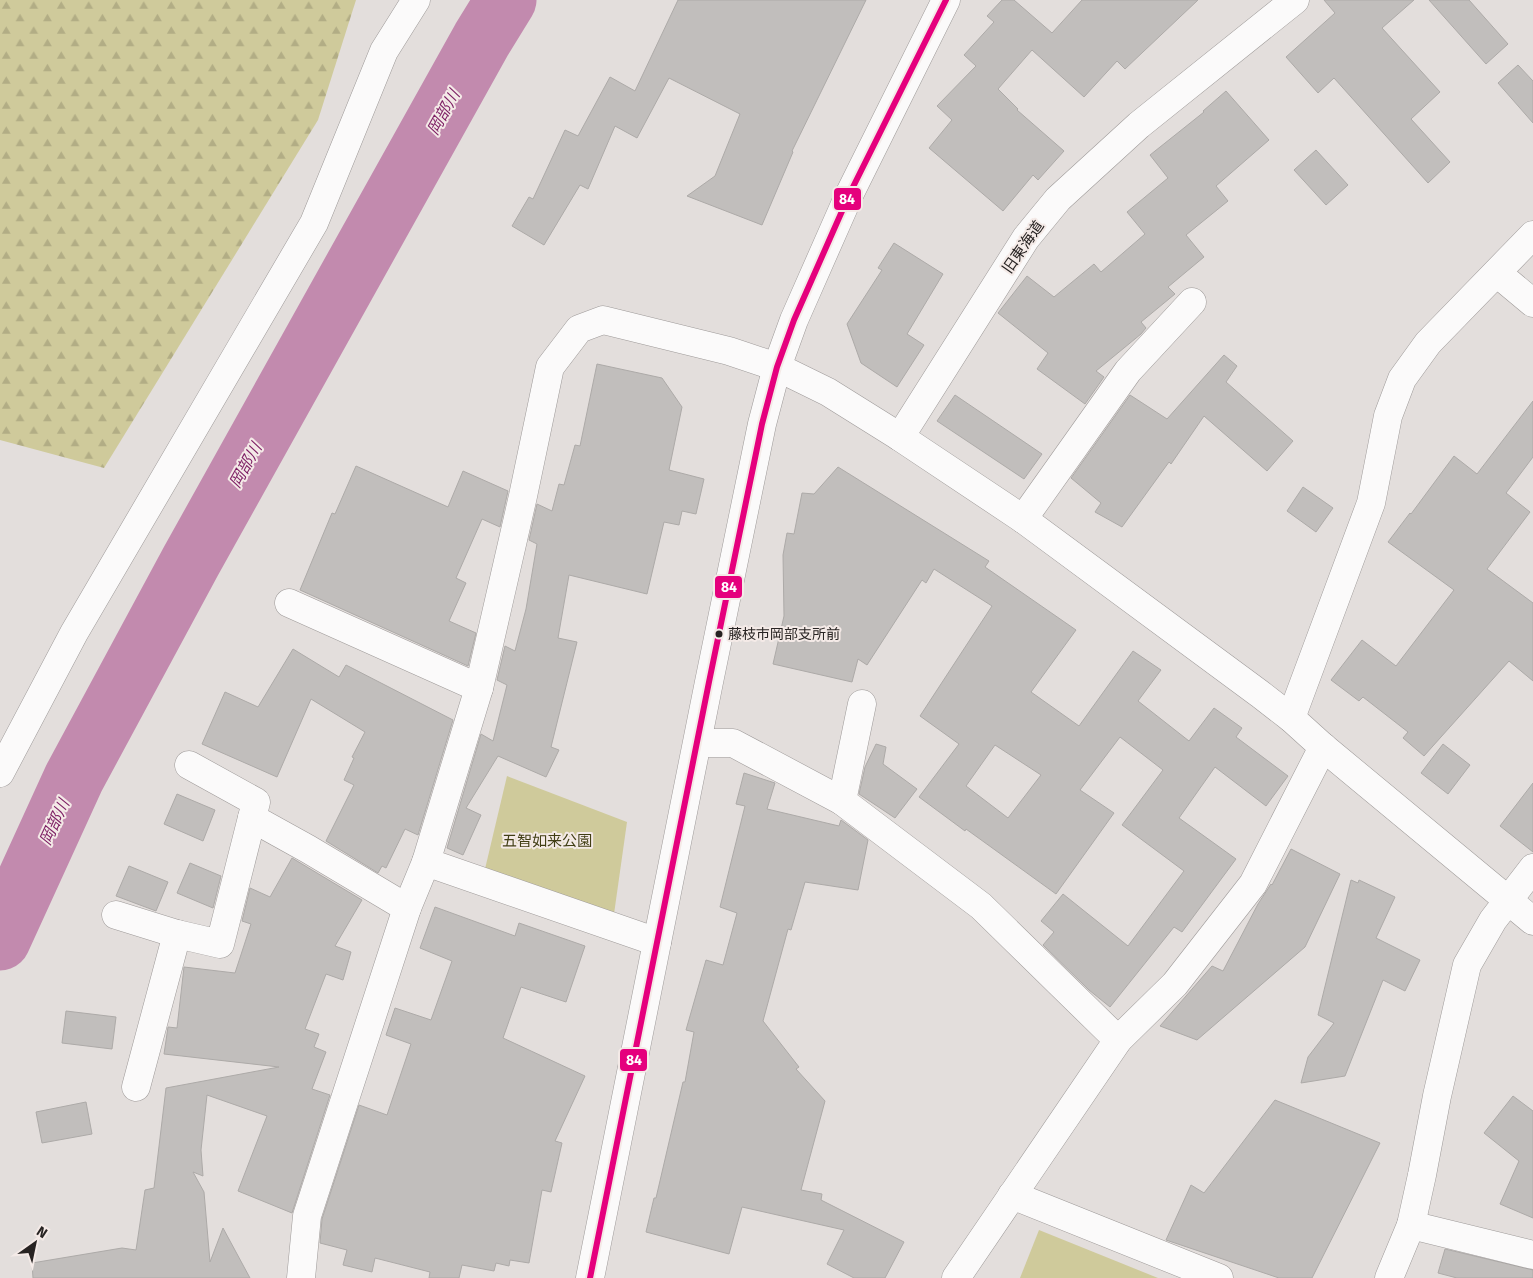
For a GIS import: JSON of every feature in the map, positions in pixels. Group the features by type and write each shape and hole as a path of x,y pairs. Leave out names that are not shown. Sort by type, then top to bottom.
{"street":[{"path":"0,773 74,633 314,223 384,51 416,0"},
{"path":"590,1278 762,424 777,367 794,320 850,193 946,0"},
{"name":"旧東海道","path":"900,437 1026,238 1058,199 1139,125 1294,0"},
{"path":"1291,718 1371,503 1388,416 1402,379 1428,343 1533,235"},
{"path":"1496,272 1533,303"},
{"path":"1024,519 1128,371 1192,302"},
{"path":"301,1278 307,1216 407,908 426,862 478,688 523,496 550,367 579,329 603,320 729,351 777,367 828,392 900,437 1024,519 1291,718 1323,747 1533,921"},
{"path":"289,603 478,688"},
{"path":"842,801 862,704"},
{"path":"698,743 733,744 842,801 982,906 1118,1040"},
{"path":"956,1278 1118,1040 1175,984 1253,884 1323,747"},
{"path":"116,915 177,934 220,944 256,802 189,765"},
{"path":"252,818 407,908"},
{"path":"426,862 657,942"},
{"path":"1389,1278 1411,1225 1436,1096 1467,966 1493,920 1533,868"},
{"path":"136,1087 177,934"},
{"path":"1012,1195 1219,1278"},
{"path":"1411,1225 1533,1255"}],"green space":[{"path":"0,0 356,0 318,120 104,468 0,440"},
{"name":"五智如来公園","path":"507,776 627,822 614,914 485,869"},
{"path":"1039,1230 1158,1278 1020,1278"}],"building":[{"path":"678,0 866,0 792,151 762,225 687,196 715,176 740,114 669,78 637,138 615,126 588,189 580,185 544,245 512,226 529,197 533,199 565,130 578,136 610,77 635,91"},
{"path":"1002,0 1014,0 1052,33 1082,0 1198,0 1125,69 1117,61 1084,97 1032,50 998,89 1017,110 1064,151 1038,180 1033,175 1003,211 929,148 952,120 937,106 976,66 964,55 994,22 987,16"},
{"path":"1324,0 1414,0 1382,28 1440,92 1411,119 1450,162 1428,183 1334,78 1318,93 1286,57 1335,13"},
{"path":"1429,0 1469,0 1508,44 1486,64"},
{"path":"1518,65 1533,81 1533,123 1498,83"},
{"path":"1226,91 1269,140 1216,186 1228,201 1186,235 1204,257 1168,287 1175,294 1141,322 1146,328 1141,334 1096,371 1104,377 1085,404 1037,369 1048,353 998,313 1027,276 1054,297 1094,264 1101,272 1145,234 1127,212 1168,178 1150,155 1204,112"},
{"path":"1316,150 1348,185 1326,205 1294,170"},
{"path":"894,243 943,274 907,334 924,345 897,387 861,363 847,324 882,270 878,268"},
{"path":"1224,355 1237,366 1226,382 1293,441 1267,471 1204,416 1171,464 1169,462 1122,527 1095,512 1101,503 1071,478 1130,395 1167,419"},
{"path":"597,364 662,378 682,407 669,470 704,479 696,514 682,511 679,525 664,522 647,594 569,575 558,638 577,642 551,747 559,750 546,777 498,756 466,808 481,815 463,855 447,848 481,734 493,741 507,685 497,680 505,646 515,651 526,609 537,544 529,540 537,504 552,511 559,484 564,485 575,445 580,446"},
{"path":"955,395 1042,454 1024,479 937,421"},
{"path":"1533,401 1533,457 1506,493 1530,512 1487,569 1533,603 1533,681 1509,661 1424,756 1403,738 1408,732 1363,697 1359,701 1331,680 1362,640 1396,666 1454,590 1388,542 1454,456 1477,474"},
{"path":"356,466 448,507 463,471 508,491 500,527 482,519 456,578 466,583 449,621 476,633 468,666 300,590 332,513 335,514"},
{"path":"838,467 989,561 985,567 1076,630 1031,692 1079,726 1133,651 1161,670 1138,701 1189,741 1214,708 1242,728 1236,737 1288,776 1266,806 1215,767 1179,818 1236,859 1182,932 1174,927 1110,1007 1089,990 1043,945 1054,932 1041,921 1063,894 1128,946 1184,871 1122,825 1163,770 1120,737 1080,790 1114,813 1056,894 919,797 959,744 920,716 992,606 934,569 926,583 922,580 867,665 858,659 852,682 773,664 784,616 783,555 787,533 794,534 802,493 814,494","holes":["995,745 1041,775 1008,818 966,786"]},
{"path":"1303,487 1333,508 1316,532 1287,511"},
{"path":"293,649 339,677 346,665 453,720 418,835 405,829 386,868 382,866 378,873 326,841 354,785 344,780 354,758 352,757 365,732 311,699 277,777 202,744 225,692 258,707"},
{"path":"876,744 886,747 883,764 917,789 895,818 859,794 865,767"},
{"path":"1443,744 1470,765 1448,794 1421,773"},
{"path":"744,773 775,783 767,809 839,826 841,820 868,840 858,890 805,882 791,930 788,929 763,1021 799,1067 796,1069 825,1101 801,1190 822,1194 821,1200 904,1242 885,1278 854,1278 827,1264 844,1230 742,1207 729,1254 646,1232 654,1198 656,1198 683,1082 685,1082 694,1032 686,1030 706,960 723,965 737,913 720,907 745,806 736,804"},
{"path":"1533,783 1533,852 1500,826"},
{"path":"177,794 215,810 203,841 164,824"},
{"path":"1291,849 1340,874 1305,947 1197,1040 1160,1026 1212,966 1223,971 1258,904 1272,885"},
{"path":"292,858 362,900 335,946 351,952 343,980 326,974 305,1029 319,1034 314,1047 326,1052 312,1089 330,1095 292,1213 238,1191 267,1116 207,1095 201,1150 203,1176 193,1172 204,1192 210,1262 223,1228 250,1278 33,1278 32,1263 122,1248 136,1250 145,1190 154,1188 166,1088 279,1067 164,1054 168,1027 177,1028 184,967 235,973 251,924 242,921 250,888 270,897"},
{"path":"190,863 221,876 213,908 177,893"},
{"path":"129,866 168,882 156,911 116,896"},
{"path":"1351,880 1358,883 1359,880 1395,897 1376,938 1420,960 1405,991 1383,980 1345,1076 1301,1083 1308,1057 1334,1023 1318,1015"},
{"path":"435,907 515,936 519,923 585,946 566,1002 521,987 503,1038 585,1076 555,1141 562,1143 551,1192 542,1190 529,1263 510,1260 509,1266 496,1263 494,1271 462,1265 459,1278 429,1278 430,1272 375,1258 372,1272 343,1265 347,1250 320,1243 322,1219 359,1105 387,1115 411,1044 386,1035 395,1008 431,1020 452,961 420,948"},
{"path":"66,1011 116,1017 112,1049 62,1043"},
{"path":"1513,1096 1533,1111 1533,1218 1500,1204 1519,1161 1484,1133"},
{"path":"1275,1100 1380,1143 1312,1278 1279,1278 1166,1240 1191,1185 1204,1193"},
{"path":"86,1102 92,1134 42,1143 36,1112"},
{"path":"1445,1249 1533,1270 1533,1278 1457,1278 1438,1273"}],"waterway":[{"name":"岡部川","path":"0,940 74,778 191,561 482,39 506,0"}],"transit line":[{"name":"84","path":"590,1278 709,682 762,424 777,367 794,320 850,193 946,0"}],"place":[{"name":"藤枝市岡部支所前","path":"719,634"}]}
